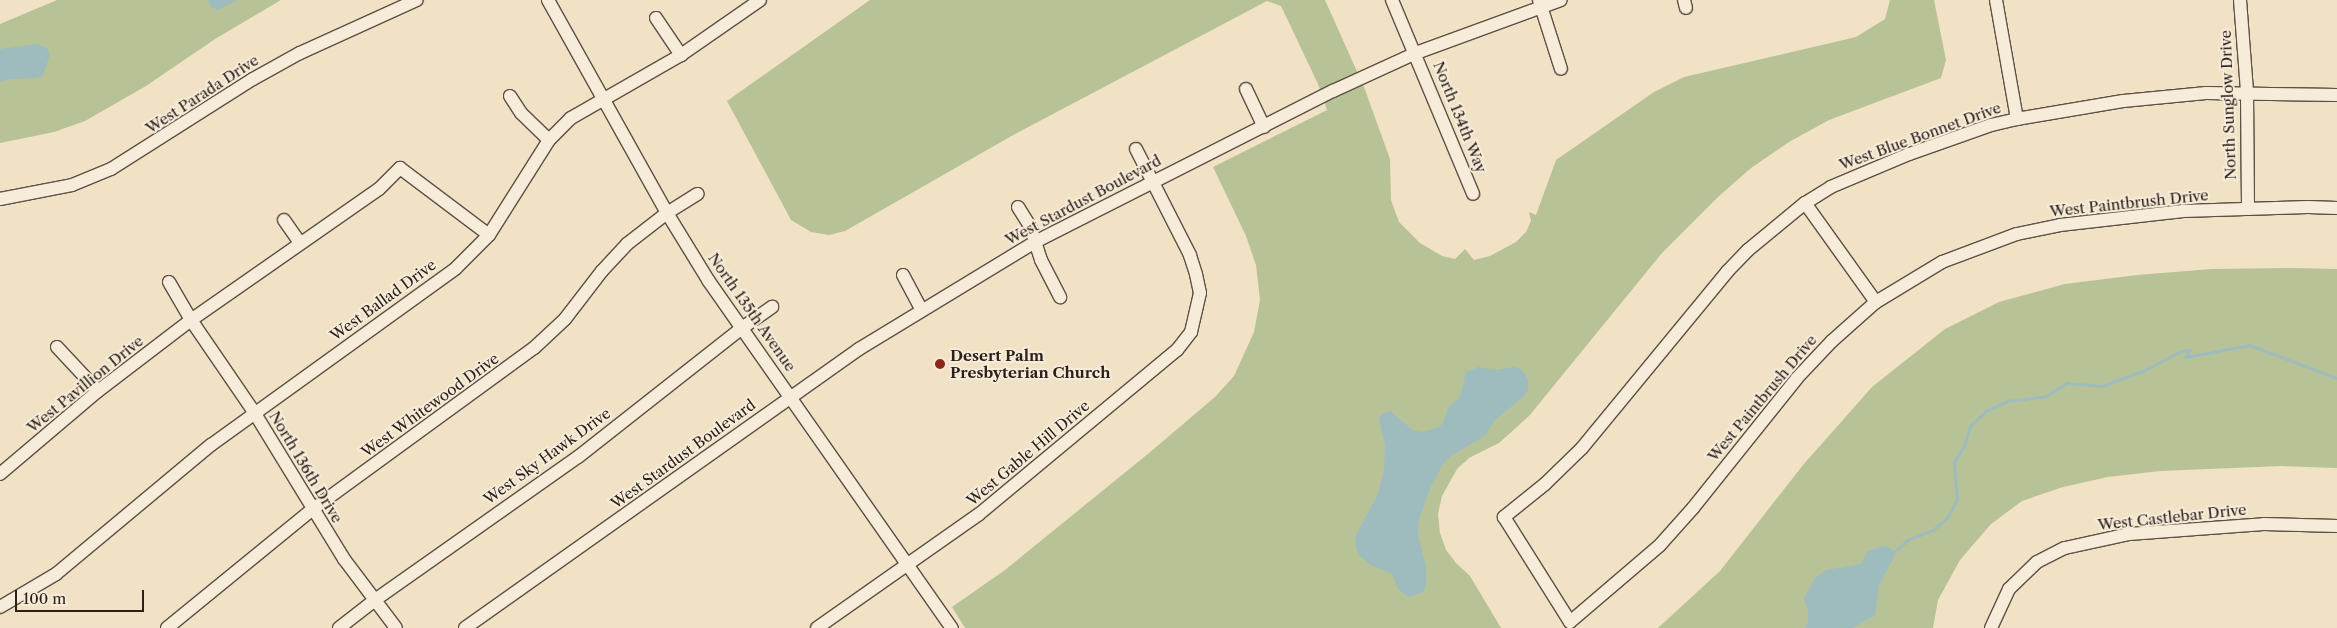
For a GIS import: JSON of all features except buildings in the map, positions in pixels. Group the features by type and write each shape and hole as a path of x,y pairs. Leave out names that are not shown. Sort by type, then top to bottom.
{"street":[{"name":"West Parada Drive","path":"0,199 72,186 111,169 253,79 300,53 417,0"},
{"name":"North 135th Avenue","path":"548,0 667,213 742,328 952,628"},
{"name":"West Ballad Drive","path":"0,607 56,574 143,500 254,412 456,268 490,236 550,140 571,118 680,55 760,0"},
{"name":"North 134th Way","path":"1392,0 1473,194"},
{"name":"West Stardust Boulevard","path":"465,628 790,396 859,349 1035,242 1332,92 1416,54 1540,3 1561,0"},
{"path":"1996,0 2017,119"},
{"name":"North Sunglow Drive","path":"2240,0 2247,92 2248,209"},
{"path":"1540,3 1561,69"},
{"path":"656,18 680,55"},
{"path":"1246,89 1264,127"},
{"name":"West Blue Bonnet Drive","path":"1570,622 1504,517 1546,484 1582,448 1727,272 1748,250 1805,203 1831,187 1870,169 1982,128 2017,119 2123,101 2206,93 2247,92 2337,95"},
{"path":"510,96 521,113 550,140"},
{"path":"1136,149 1151,182"},
{"name":"West Pavillion Drive","path":"3,467 191,320 379,189 400,168 490,236"},
{"name":"West Gable Hill Drive","path":"817,628 986,509 1177,350 1191,332 1200,293 1196,274 1190,255 1151,182"},
{"name":"West Whitewood Drive","path":"167,628 313,509 534,348 566,319 602,271 627,244 667,213 698,194"},
{"path":"1805,203 1876,302"},
{"name":"West Paintbrush Drive","path":"1570,622 1660,545 1693,508 1797,378 1832,341 1876,302 1942,262 2017,234 2060,225 2174,212 2308,206 2337,208"},
{"path":"1018,207 1030,226 1041,260 1060,298"},
{"path":"284,220 300,243"},
{"path":"903,275 922,309"},
{"path":"169,282 191,320"},
{"name":"West Sky Hawk Drive","path":"339,628 375,600 578,457 742,328 772,307"},
{"name":"North 136th Drive","path":"191,320 254,412 344,559 396,628"},
{"path":"57,347 98,391"},
{"name":"West Castlebar Drive","path":"1991,628 2009,589 2036,562 2064,548 2129,534 2264,524 2337,526"}],"green space":[{"path":"57,0 281,0 215,39 146,86 85,121 54,132 0,143 0,24"},
{"path":"870,0 1325,0 1364,87 1390,159 1391,200 1399,222 1420,243 1442,256 1455,259 1465,249 1474,260 1490,256 1516,242 1526,232 1531,221 1529,212 1536,215 1556,160 1654,92 1684,77 1856,37 1885,19 1890,0 1934,0 1946,60 1941,78 1829,120 1789,142 1751,168 1718,197 1662,253 1529,416 1499,443 1469,458 1457,469 1442,496 1438,514 1440,533 1446,550 1470,576 1501,628 965,628 952,607 1005,570 1149,453 1215,397 1234,376 1254,332 1260,300 1256,265 1246,236 1213,167 1327,110 1318,84 1281,6 1267,1 1015,134 845,231 829,235 811,232 791,220 727,101"},
{"path":"2211,269 2337,269 2337,468 2281,466 2160,471 2108,477 2063,487 2022,501 1991,524 1960,560 1938,600 1933,628 1658,628 1720,571 1803,465 1872,387 1945,329 1999,302 2065,284 2137,275"}],"water":[{"path":"208,0 237,0 218,10 211,7"},
{"path":"37,44 46,47 50,54 43,76 10,79 0,82 0,49"},
{"path":"1479,367 1494,370 1514,367 1521,369 1528,379 1528,390 1523,397 1494,421 1486,435 1451,456 1443,464 1431,486 1419,519 1418,536 1426,566 1426,586 1422,593 1408,597 1398,589 1392,574 1371,565 1359,555 1356,547 1355,537 1378,494 1384,470 1385,445 1379,419 1382,414 1390,411 1413,430 1422,432 1439,427 1443,423 1448,408 1460,397 1466,372"},
{"path":"1883,546 1891,548 1895,555 1879,585 1875,615 1853,628 1805,628 1808,622 1808,611 1804,598 1816,577 1826,570 1861,564 1867,552"}],"waterway":[{"path":"1894,552 1908,540 1933,530 1948,517 1957,499 1954,462 1964,446 1970,426 1986,411 2007,401 2046,396 2067,383 2102,386 2145,370 2180,351 2190,350 2186,357 2250,345 2337,378"}],"place":[{"name":"Desert Palm Presbyterian Church","path":"940,364"}]}
